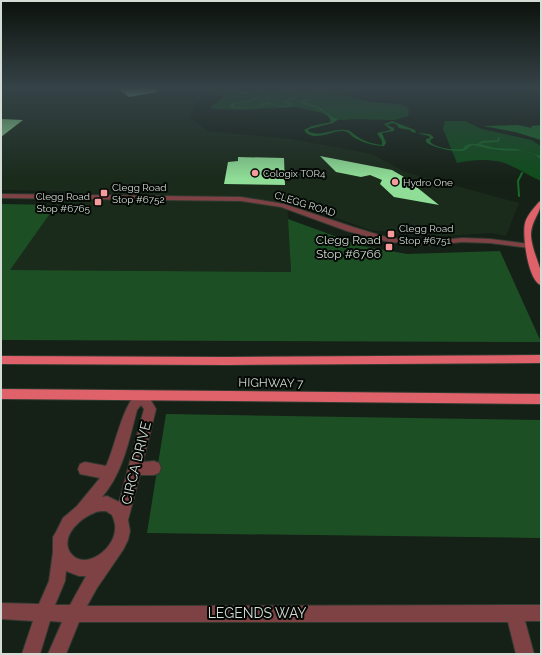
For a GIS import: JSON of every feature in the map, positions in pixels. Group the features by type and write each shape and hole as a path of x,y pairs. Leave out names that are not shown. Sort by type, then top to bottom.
{"main road":[{"path":"541,203 529,221 528,231 532,261 541,282"},
{"name":"HIGHWAY 7","path":"1,360 227,361 541,359"},
{"name":"HIGHWAY 7","path":"1,394 541,399"}],"street":[{"name":"CLEGG ROAD","path":"1,196 241,198 282,205 350,229 389,240 432,243 462,240 490,241 529,246"},
{"name":"CIRCA DRIVE","path":"83,508 104,484 118,456 132,408 142,395 150,409 122,518"},
{"path":"134,469 154,468"},
{"path":"84,469 109,473"},
{"path":"31,654 44,612 57,581 61,541 68,522 83,508 92,504 107,504 114,506 119,511 122,518 123,528 121,539 115,550 89,585 74,614 57,654"},
{"path":"61,550 65,560 73,566 84,568 95,566 107,559"},
{"name":"LEGENDS WAY","path":"1,611 74,614 541,613"},
{"path":"514,612 525,654"}],"shaded area":[{"path":"1,119 191,119 208,131 290,139 372,154 405,172 519,203 506,236 491,233 430,237 370,230 287,201 291,272 9,270 65,191 1,190"},
{"path":"329,119 339,119 333,123 309,129 308,131 317,134 335,130 347,130 364,141 382,145 382,141 377,133 391,130 384,124 392,121 415,130 416,133 410,131 411,130 399,128 396,124 392,123 387,125 394,128 394,131 382,133 386,143 384,146 380,146 363,142 345,131 312,136 304,130 312,126 331,122"},
{"path":"331,119 399,119 394,120"},
{"path":"445,121 465,121 482,129 531,140 541,146 541,181 501,162 482,160 457,163 443,129"},
{"path":"518,125 532,128 531,126 541,125 541,140 515,132 483,126"},
{"path":"416,133 432,136 434,138 431,139 430,142 437,146 446,148 463,149 469,144 480,144 495,148 526,151 489,149 473,145 463,151 449,150 429,144 426,142 426,139 430,138 429,136"},
{"path":"533,154 541,156 541,160 537,156"},
{"path":"1,204 56,205 10,270 291,272 288,219 362,246 407,254 500,251 541,342 1,340"},
{"path":"166,414 541,420 541,538 147,533"}],"building":[{"path":"1,119 23,120 1,137"},
{"name":"Hydro One","path":"320,156 392,170 404,177 439,205 394,197 380,184 382,180 370,175 361,177 336,172"},
{"name":"Cologix TOR4","path":"238,157 284,158 285,185 224,184 228,162 238,161"}],"waterway":[{"path":"478,145 482,142 498,141 499,138"},
{"path":"519,196 518,181 522,173"}],"place":[{"name":"Cologix TOR4","path":"255,173"},
{"name":"Hydro One","path":"395,182"},
{"name":"Clegg Road Stop #6752","path":"104,193"},
{"name":"Clegg Road Stop #6765","path":"98,202"},
{"name":"Clegg Road Stop #6751","path":"391,234"},
{"name":"Clegg Road Stop #6766","path":"389,247"}]}
